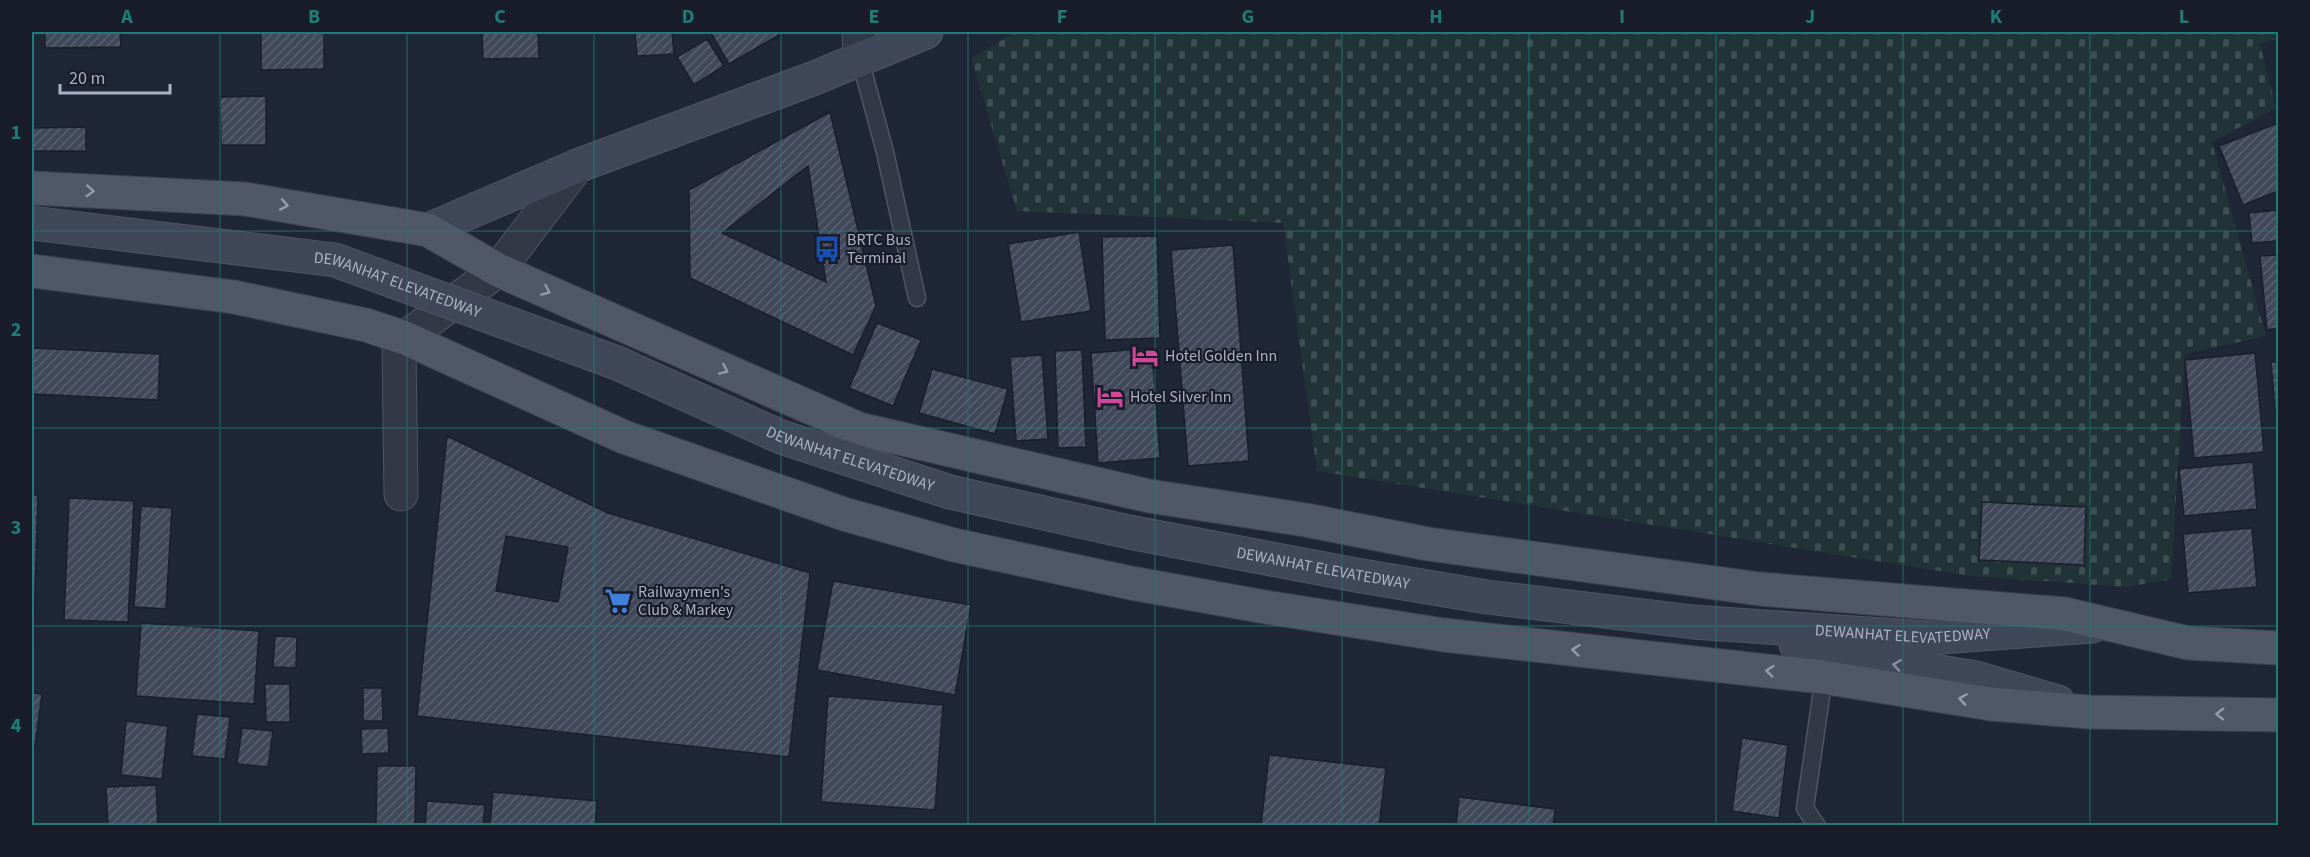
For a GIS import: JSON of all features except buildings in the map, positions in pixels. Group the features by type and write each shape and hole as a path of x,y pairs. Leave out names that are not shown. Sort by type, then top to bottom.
{"main road":[{"path":"428,230 577,166 812,79 859,45 926,32"},
{"path":"32,188 245,199 428,230 498,270 859,429 1149,496 1306,520 1428,544 1748,588 2066,614 2188,643 2278,648"},
{"name":"DEWANHAT ELEVATEDWAY","path":"32,223 335,260 617,363 781,437 950,492 1129,532 1487,597 1693,622 1927,638 2111,624"},
{"path":"32,271 234,297 366,325 405,338 624,437 844,514 954,545 1131,583 1271,609 1444,635 1822,677 1991,704 2089,712 2278,715"},
{"name":"DEWANHAT ELEVATEDWAY","path":"1693,622 1844,656 1976,678 2089,712"}],"street":[{"path":"401,494 399,349 405,338 498,270 577,166"}],"lane":[{"path":"859,45 917,298"},
{"path":"1817,825 1805,808 1822,677"}],"green space":[{"path":"1016,32 2278,32 2278,38 2260,44 2276,108 2212,142 2266,336 2185,354 2171,579 2127,587 1970,576 1317,471 1283,223 1017,211 971,58"}],"place":[{"name":"BRTC Bus Terminal","path":"827,249"},
{"name":"Hotel Golden Inn","path":"1145,356"},
{"name":"Hotel Silver Inn","path":"1110,397"},
{"name":"Railwaymen's Club & Markey","path":"618,601"}]}
